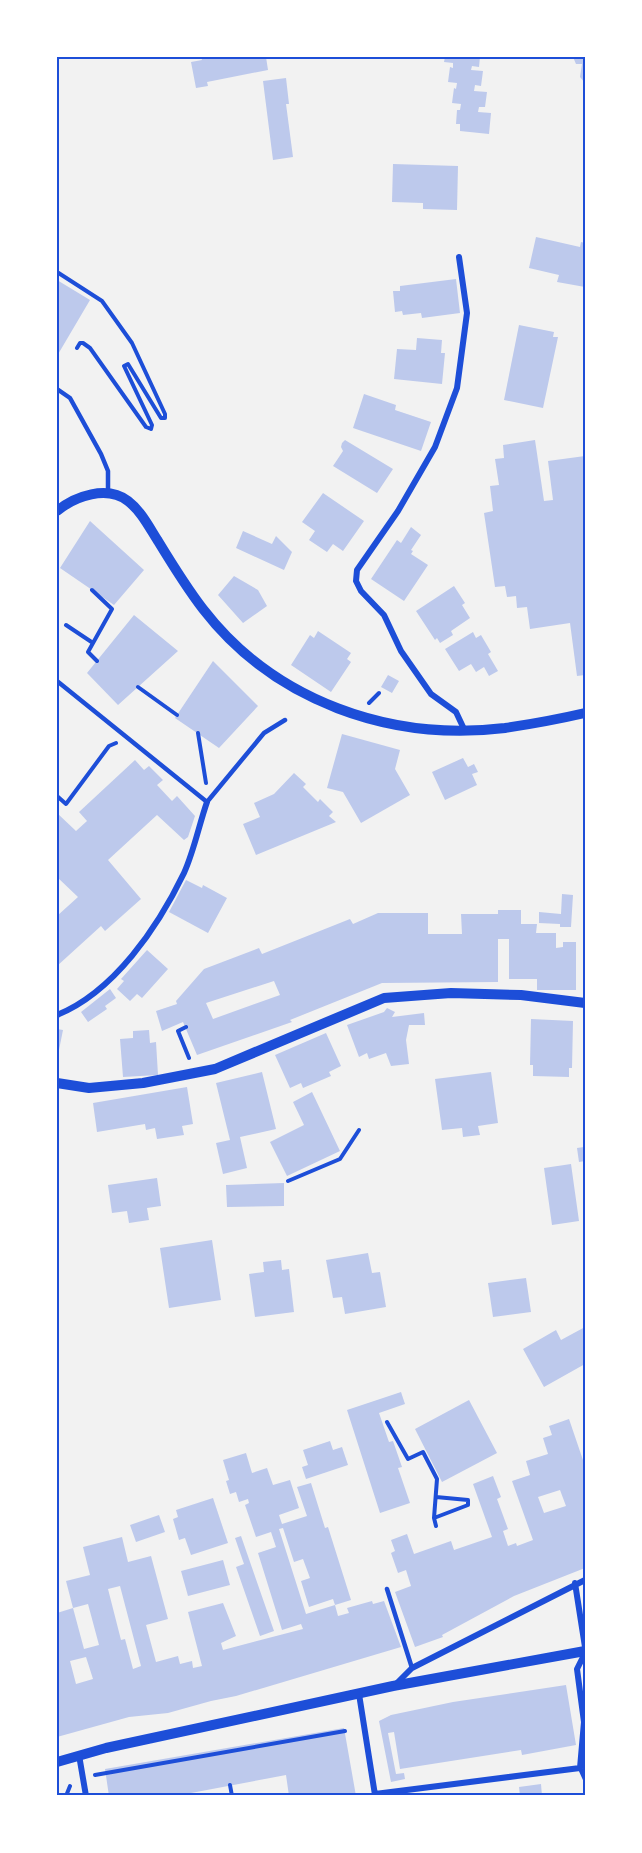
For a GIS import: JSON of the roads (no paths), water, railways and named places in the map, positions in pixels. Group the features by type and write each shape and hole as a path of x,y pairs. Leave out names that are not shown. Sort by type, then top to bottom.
{"street":[{"path":"459,257 467,313 457,388 435,447 398,511 357,570 356,581 361,591 384,615 401,651 431,694 456,712 464,729"},
{"path":"57,511 85,496 108,493 127,500 142,516 203,609 229,640 272,675 314,699 358,716 398,726 464,729 503,728 585,713"},
{"path":"57,1015 72,1009 112,977 146,939 184,872 207,802"},
{"path":"57,1083 92,1088 143,1083 215,1069 384,998 451,993 521,995 585,1003"},
{"path":"393,1686 412,1668 575,1583 585,1580"},
{"path":"359,1694 375,1795 580,1768 585,1722 577,1669 585,1650 575,1583"},
{"path":"57,1762 79,1755 393,1686 585,1650"},
{"path":"79,1755 86,1796"}],"lane":[{"path":"57,389 70,398 101,454 108,471 108,493"},
{"path":"57,681 207,802 264,733 285,720"},
{"path":"387,1589 412,1668"},
{"path":"580,1768 585,1779"}]}
